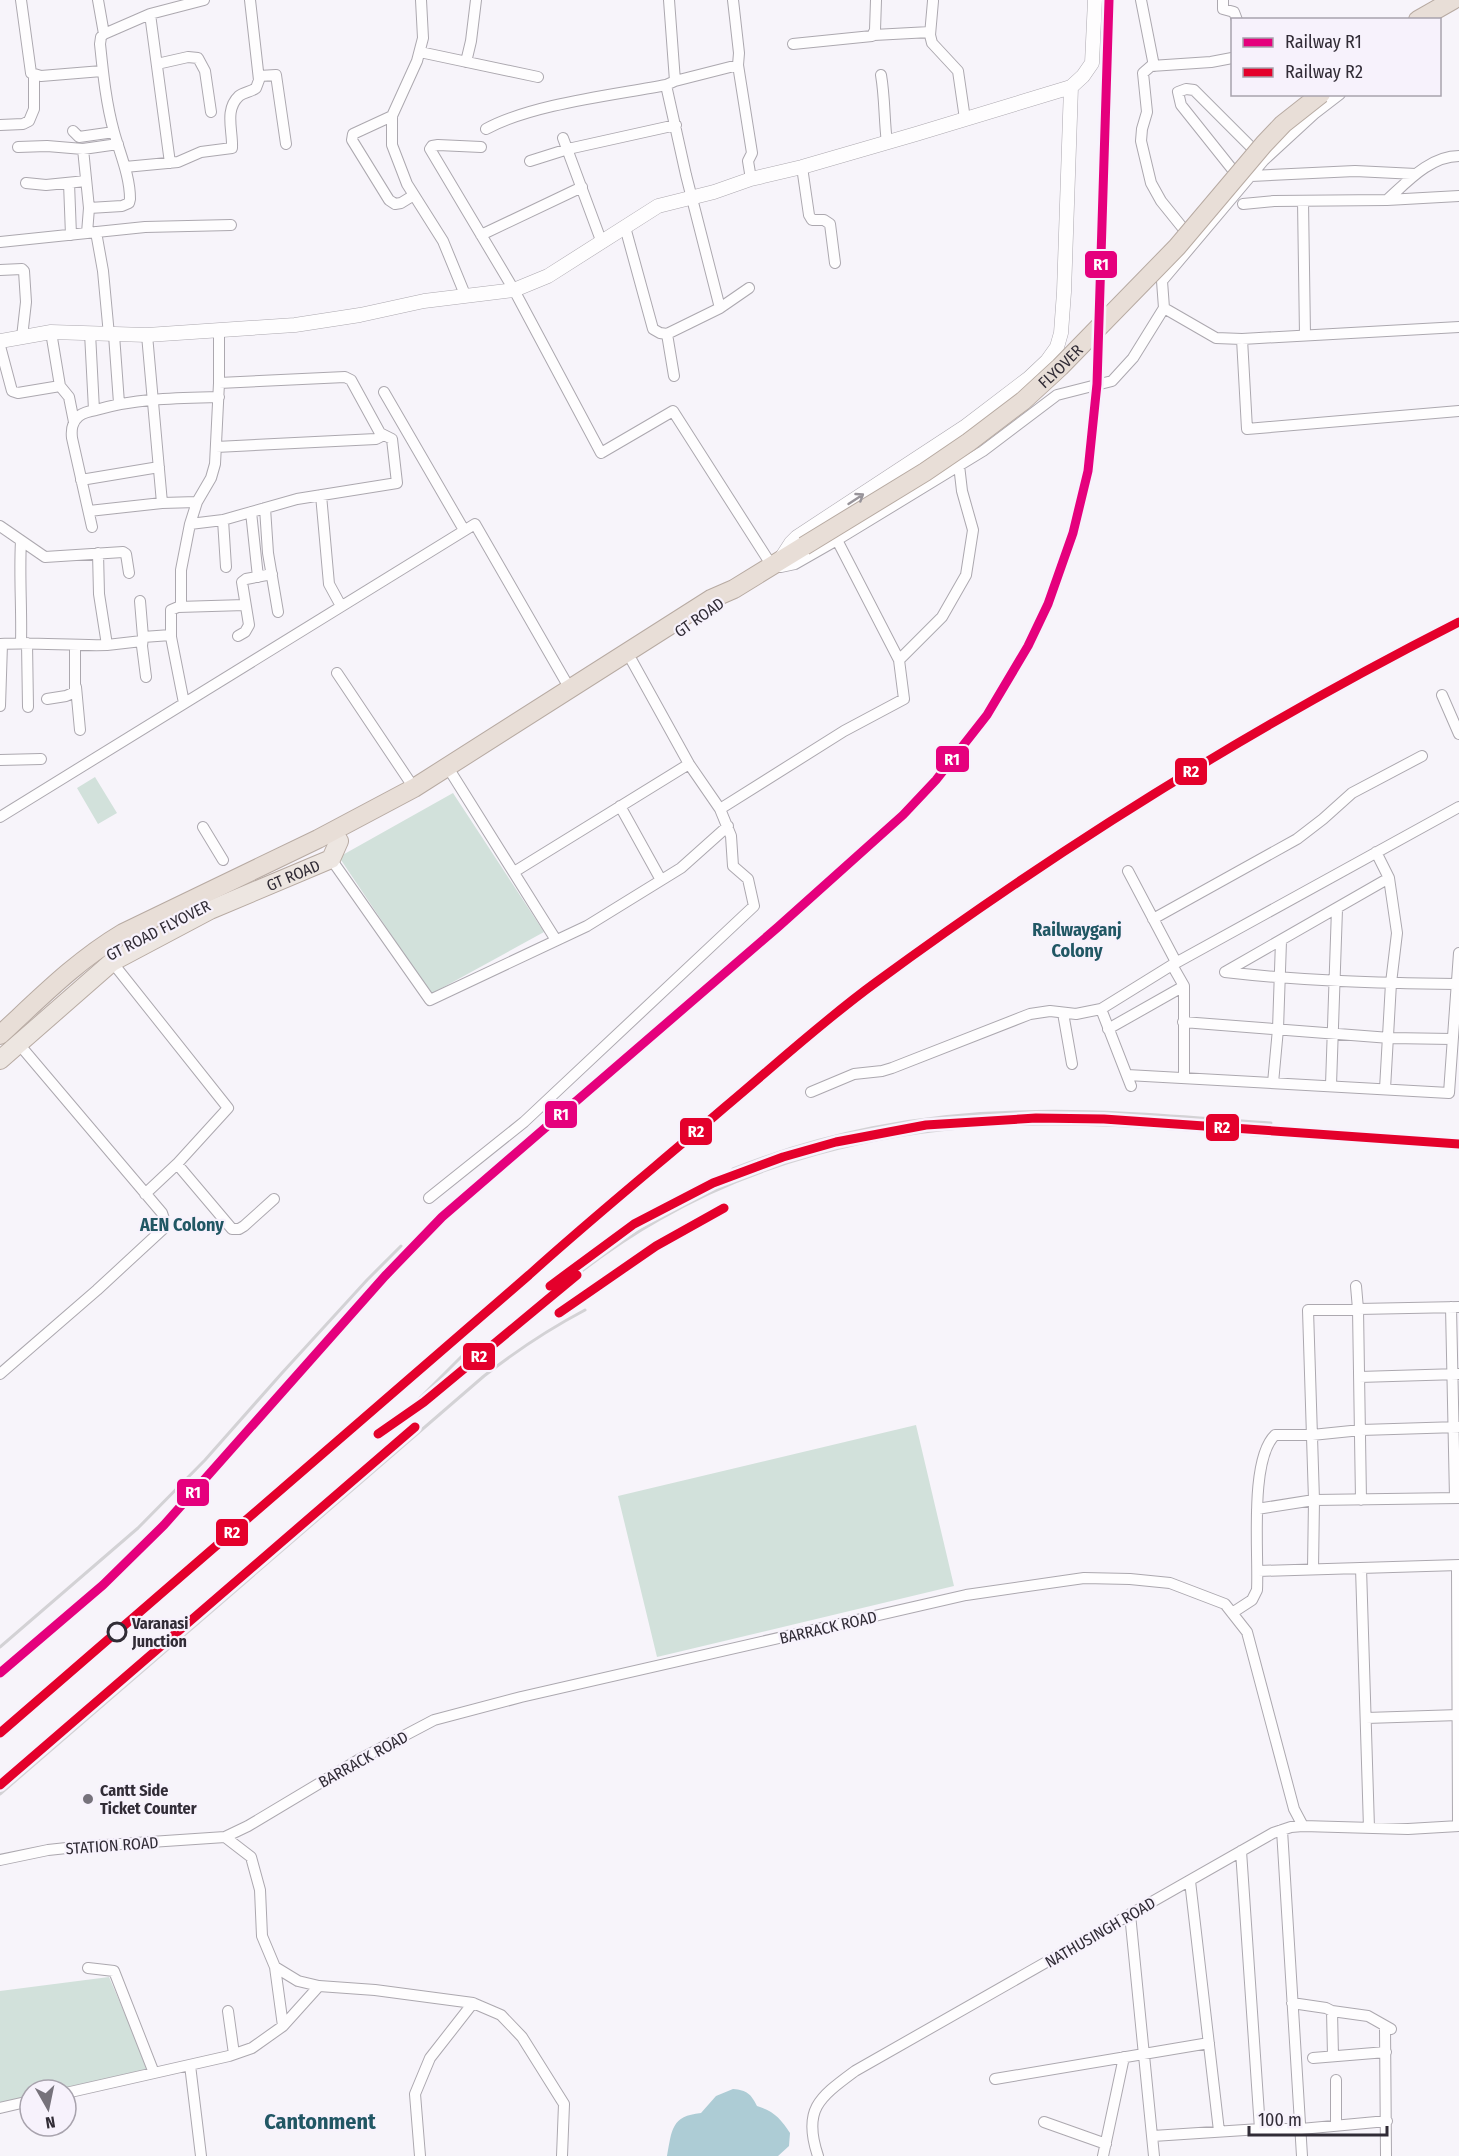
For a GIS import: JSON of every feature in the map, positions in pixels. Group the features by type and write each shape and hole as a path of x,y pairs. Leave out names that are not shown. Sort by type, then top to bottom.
{"highway":[{"path":"1427,11 1442,8 1453,0"},
{"name":"FLYOVER","path":"734,589 925,472 1023,401 1060,367 1177,247 1283,124 1318,96"},
{"name":"GT ROAD","path":"329,844 416,791 711,599 734,589"},
{"name":"GT ROAD","path":"416,791 452,774 632,661 719,605 734,589"},
{"name":"GT ROAD FLYOVER","path":"0,1035 72,968 95,950 123,933 329,844"},
{"name":"GT ROAD FLYOVER","path":"0,1050 101,959 128,943 329,844"}],"main road":[{"name":"GT ROAD","path":"0,1030 68,966 122,929 314,834 329,844 111,962 0,1060"}],"street":[{"path":"0,125 23,124 29,121 34,109 34,76 29,69 21,0"},
{"path":"98,0 104,34"},
{"path":"89,208 122,206 129,203 130,194 125,167 114,132 102,71 101,37 150,14 204,0"},
{"path":"125,167 170,163 184,160 201,152 232,148 230,117 232,104 242,94 256,88 259,76 250,0"},
{"path":"421,0 423,25 420,52 392,116 392,145 406,184 443,241 466,297"},
{"path":"466,62 476,0"},
{"path":"669,0 670,83 676,125 720,308"},
{"path":"733,0 739,53 738,65 752,153 748,161 752,178"},
{"path":"874,35 876,0"},
{"path":"60,386 18,393 12,391 0,344 51,332 147,335 295,325 360,315 424,301 514,290 548,276 658,206 752,178 802,167 887,143 1071,87 1092,63 1095,0"},
{"path":"1141,0 1154,66"},
{"path":"1222,0 1223,9 1234,12 1236,18"},
{"path":"933,1 930,32 932,43 958,71 965,119"},
{"path":"150,14 170,163"},
{"path":"793,44 874,35 930,32"},
{"path":"420,52 538,76"},
{"path":"157,64 188,57 198,58 205,71 211,112"},
{"path":"1195,244 1153,189 1141,141 1142,129 1148,112 1143,73 1147,67 1231,58"},
{"path":"486,129 506,120 553,106 670,83 738,65"},
{"path":"34,76 102,71"},
{"path":"259,76 276,75 286,144"},
{"path":"881,75 887,143"},
{"path":"776,564 797,537 982,415 1047,361 1057,347 1061,333 1064,292 1071,87"},
{"path":"1247,180 1181,105 1178,91 1188,88 1194,90 1264,160"},
{"path":"481,147 438,145 430,149 514,290 601,453 673,411 776,564 781,567 795,564 837,540 983,451 1057,395 1112,381 1133,358 1164,308 1162,281 1264,160 1314,114 1337,96"},
{"path":"392,116 353,134 352,140 389,200 395,204 401,203 414,195"},
{"path":"530,161 568,149 676,125"},
{"path":"73,131 79,137 114,132"},
{"path":"563,138 602,243"},
{"path":"18,147 83,148 118,144"},
{"path":"83,148 91,233 103,271 119,403"},
{"path":"1387,200 1416,174 1442,159 1459,156"},
{"path":"802,167 808,215 812,220 824,220 830,224 835,263"},
{"path":"1247,180 1355,171 1416,174"},
{"path":"26,183 86,181"},
{"path":"69,183 71,235"},
{"path":"481,235 582,187"},
{"path":"1244,204 1459,196"},
{"path":"1303,201 1305,335"},
{"path":"0,242 145,227 231,225"},
{"path":"625,227 650,323 656,332 667,334 720,308 749,288"},
{"path":"0,270 22,268 24,272 26,302 22,337"},
{"path":"1164,308 1216,338 1242,339 1459,327"},
{"path":"182,607 181,570 190,524 196,502 211,478 215,464 219,397 219,329"},
{"path":"51,332 60,386 69,397 74,422"},
{"path":"90,333 94,410"},
{"path":"667,334 674,376"},
{"path":"147,335 162,502"},
{"path":"1242,339 1247,429 1459,411"},
{"path":"190,524 223,520 321,495 397,483 392,438 380,433 351,380 345,377 219,383"},
{"path":"1020,385 1038,409"},
{"path":"384,392 464,530"},
{"path":"93,527 72,438 71,431 74,422 82,414 119,403 153,399 219,397"},
{"path":"216,447 375,439 380,437 380,433"},
{"path":"899,660 942,617 966,575 973,530 962,491 959,465"},
{"path":"81,480 159,467"},
{"path":"321,495 330,584 341,606"},
{"path":"89,511 162,502 196,502"},
{"path":"265,508 278,612"},
{"path":"251,512 258,577"},
{"path":"223,520 226,567"},
{"path":"0,817 475,524 570,689"},
{"path":"0,526 45,557 123,552 126,554 129,573"},
{"path":"720,808 844,731 904,699 899,660 837,540"},
{"path":"21,541 20,564 28,707"},
{"path":"98,553 99,594 107,645"},
{"path":"238,636 245,632 249,625 242,582 272,574"},
{"path":"140,601 146,677"},
{"path":"184,703 171,635 171,610 182,607 245,605"},
{"path":"0,706 1,644 107,645 171,635"},
{"path":"75,646 80,730"},
{"path":"429,1198 524,1122 754,906 748,879 733,866 731,836 720,808 689,764 632,661"},
{"path":"336,673 416,791"},
{"path":"47,699 72,694 76,687"},
{"path":"1442,695 1459,734"},
{"path":"1154,919 1297,839 1352,793 1422,756"},
{"path":"0,760 41,759"},
{"path":"514,872 689,764"},
{"path":"452,774 556,940"},
{"path":"620,806 661,880"},
{"path":"811,1092 854,1074 892,1068 1030,1014 1045,1011 1076,1014 1101,1009 1174,964 1459,807"},
{"path":"329,844 430,1000 587,926 681,868 728,826"},
{"path":"203,827 223,860"},
{"path":"1376,852 1389,878 1397,933 1391,983 1390,1038 1385,1089"},
{"path":"1128,871 1154,919 1184,986 1184,1078"},
{"path":"1389,878 1225,972 1335,981 1456,984"},
{"path":"1331,1085 1337,909"},
{"path":"1273,1083 1278,1029 1281,941"},
{"path":"1101,1009 1129,1080 1184,1078 1449,1093 1459,953"},
{"path":"111,962 228,1108 177,1164 145,1194"},
{"path":"1108,1029 1184,986"},
{"path":"1063,1012 1072,1064"},
{"path":"1183,1022 1390,1038 1452,1039"},
{"path":"0,1374 163,1229 165,1219 18,1043"},
{"path":"177,1164 231,1229 244,1226 274,1199"},
{"path":"1356,1286 1361,1500"},
{"path":"1257,1509 1314,1500 1457,1498 1455,1307 1308,1310 1314,1500 1313,1569"},
{"path":"1359,1377 1455,1374"},
{"path":"1232,1613 1252,1600 1257,1590 1257,1509 1260,1478 1268,1442 1275,1436 1456,1427"},
{"path":"1258,1571 1458,1565 1459,1826"},
{"path":"1361,1568 1369,1828"},
{"name":"BARRACK ROAD","path":"225,1837 434,1720 521,1697 966,1595 1084,1578 1130,1578 1170,1583 1225,1604 1247,1632 1294,1809 1303,1826"},
{"path":"1366,1718 1459,1715"},
{"name":"NATHUSINGH ROAD","path":"818,2156 811,2124 814,2112 827,2092 855,2071 1241,1851 1291,1827 1459,1826"},
{"path":"1282,1830 1302,2156"},
{"path":"225,1837 251,1857 260,1890 262,1936 275,1968 283,2026"},
{"name":"STATION ROAD","path":"0,1860 76,1846 225,1837"},
{"path":"1241,1851 1260,2129"},
{"path":"1190,1881 1219,2131"},
{"path":"1130,1914 1154,2156"},
{"path":"88,1968 114,1971 154,2073"},
{"path":"275,1968 298,1981 319,1986 375,1990 473,2003 501,2015 522,2037 564,2104 562,2156"},
{"path":"78,2090 190,2065 252,2048 283,2026 319,1986"},
{"path":"420,2156 415,2094 430,2058 473,2003"},
{"path":"1292,2003 1326,2008 1332,2012 1368,2016 1388,2028 1386,2156"},
{"path":"228,2011 234,2054"},
{"path":"1332,2012 1333,2056"},
{"path":"995,2079 1209,2043"},
{"path":"1312,2058 1386,2052"},
{"path":"1103,2156 1124,2057"},
{"path":"190,2065 201,2156"},
{"path":"1336,2080 1336,2126"},
{"path":"0,2108 18,2104"},
{"path":"1153,2136 1260,2129 1301,2130 1387,2121"},
{"path":"1044,2122 1106,2144"}],"shaded area":[{"path":"95,777 117,813 98,824 77,788"},
{"path":"453,793 544,932 431,994 339,857"},
{"path":"916,1425 954,1586 657,1657 618,1496"},
{"path":"109,1977 149,2070 78,2087 78,2078 18,2078 18,2102 0,2106 0,1991"}],"water":[{"path":"733,2089 748,2093 757,2106 773,2113 780,2120 790,2133 789,2146 778,2156 667,2156 672,2132 678,2121 684,2117 701,2113 716,2096"}],"railway":[{"path":"0,1673 103,1585 164,1525 385,1276 442,1217 778,927 903,815 936,780 987,715 1028,646 1048,604 1073,533 1088,471 1097,384 1109,0"},
{"path":"733,1169 801,1145 837,1136 908,1121 945,1117 1049,1111 1176,1116 1271,1123"},
{"path":"456,1376 554,1293 632,1236 697,1199 775,1167 816,1154 900,1136 1020,1124 1126,1126 1269,1136"},
{"path":"1259,1130 1459,1144"},
{"path":"0,1647 138,1528 205,1460 367,1280 401,1246"},
{"path":"0,1794 484,1376 533,1341 585,1310"},
{"path":"410,1408 476,1342"}],"rail line":[{"name":"R1","path":"0,1673 103,1585 164,1525 385,1276 442,1217 778,927 903,815 936,780 987,715 1028,646 1048,604 1073,533 1088,471 1097,384 1109,0"},
{"name":"R2","path":"0,1733 577,1232 856,998 1015,884 1160,790 1307,703 1459,622"},
{"name":"R2","path":"550,1286 634,1224 713,1183 783,1157 836,1142 926,1125 1036,1118 1104,1119 1459,1144"},
{"name":"R2","path":"559,1313 656,1246 724,1208"},
{"name":"R2","path":"378,1434 424,1402 577,1275"},
{"name":"R2","path":"0,1785 415,1427"}],"place":[{"name":"Varanasi Junction","path":"117,1632"},
{"name":"Cantt Side Ticket Counter","path":"88,1799"}],"district":[{"name":"Railwayganj Colony","path":"1077,940"},
{"name":"AEN Colony","path":"182,1225"},
{"name":"Cantonment","path":"320,2121"}]}
